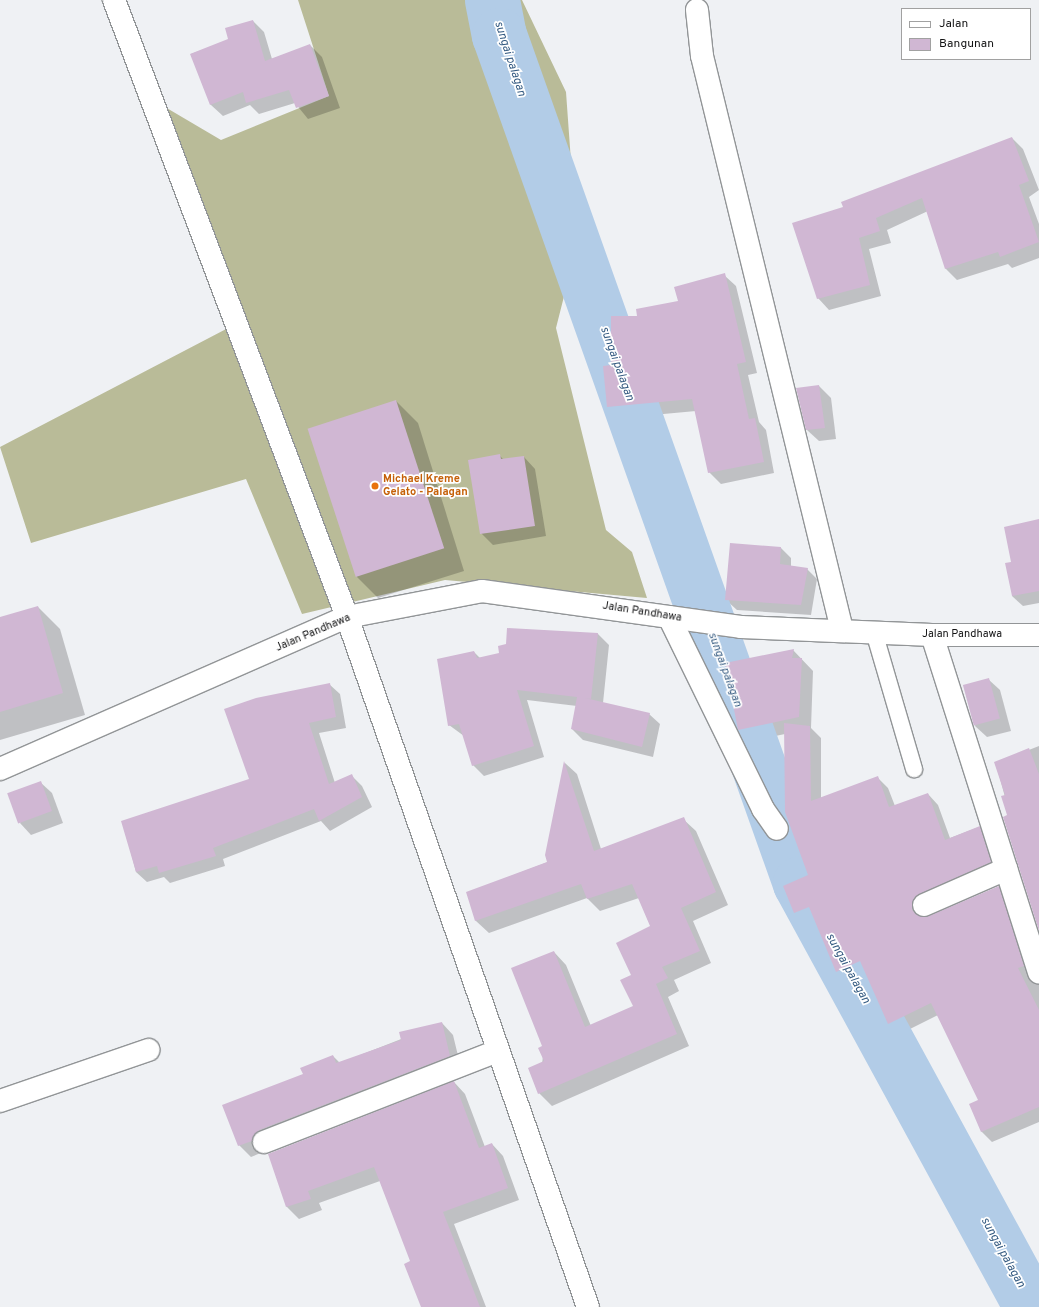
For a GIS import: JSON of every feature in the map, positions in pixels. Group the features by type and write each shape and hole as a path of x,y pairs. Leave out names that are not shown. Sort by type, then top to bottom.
{"street":[{"path":"114,0 347,617 497,1051 588,1307"},
{"path":"697,10 702,56 842,630"},
{"name":"Jalan Pandhawa","path":"0,769 347,617 482,591 741,627 842,630 932,635 1039,635"},
{"path":"669,616 763,809 777,829"},
{"path":"932,635 1006,869 1034,941 1039,972"},
{"path":"924,905 1006,869"},
{"path":"0,1101 148,1050"},
{"path":"264,1142 497,1051"}],"lane":[{"path":"874,632 914,769"}],"green space":[{"path":"298,0 522,0 566,92 577,245 556,328 606,530 632,552 647,598 445,580 302,614 246,479 31,543 0,447 230,327 165,107 221,140 329,96"}],"building":[{"path":"253,20 265,61 310,44 329,96 296,108 289,90 246,103 243,92 210,105 190,54 228,39 225,28"},
{"path":"1012,137 1029,181 1019,185 1039,242 1000,257 998,252 945,269 922,198 876,218 880,231 859,238 870,285 817,299 792,223 843,207 841,202"},
{"path":"725,273 746,362 737,364 749,419 755,418 764,462 708,473 692,399 607,407 603,366 611,365 611,316 637,316 636,309 678,301 674,287"},
{"path":"819,385 825,428 806,430 796,388"},
{"name":"Michael Kreme Gelato - Palagan","path":"396,400 444,548 356,577 308,429"},
{"path":"500,454 501,459 524,456 535,526 480,534 468,460"},
{"path":"1039,519 1039,591 1012,596 1005,563 1011,562 1004,527"},
{"path":"730,543 781,547 780,564 808,568 801,605 725,600"},
{"path":"38,606 63,693 0,712 0,617"},
{"path":"507,628 598,633 591,699 585,698 650,713 642,747 571,729 577,697 517,690 534,746 472,766 459,724 448,726 437,659 474,651 477,658 499,653 498,646 506,644"},
{"path":"794,649 792,658 802,658 799,717 738,730 725,663"},
{"path":"989,678 1000,719 974,726 963,685"},
{"path":"330,683 336,717 309,723 329,784 352,774 362,797 319,821 314,809 213,848 216,856 159,873 157,866 136,872 121,821 249,779 224,709 256,698"},
{"path":"784,723 810,726 811,801 878,776 889,807 928,793 945,840 980,826 991,862 919,894 914,898 912,910 917,915 929,916 999,886 1024,966 1018,968 1039,1010 1039,1107 981,1132 969,1104 978,1100 931,1003 888,1024 860,961 836,972 809,907 794,913 783,886 808,875 785,812"},
{"path":"1029,748 1039,774 1039,931 1003,817 1007,815 1001,796 1005,795 994,762"},
{"path":"564,761 594,851 684,817 716,892 681,908 700,951 662,967 668,978 656,984 677,1034 538,1094 528,1068 544,1061 538,1048 542,1046 511,968 554,951 585,1027 633,1006 620,980 631,975 616,943 650,926 632,884 587,899 581,884 475,921 466,892 547,862 545,855"},
{"path":"41,781 52,811 18,823 7,793"},
{"path":"442,1022 450,1056 259,1130 252,1141 238,1146 222,1105 303,1074 300,1068 333,1055 336,1063 401,1040 399,1032"},
{"path":"454,1081 479,1148 492,1143 508,1188 443,1212 480,1307 421,1307 404,1264 410,1261 374,1167 308,1191 311,1199 286,1207 268,1154"}],"waterway":[{"name":"sungai palagan","path":"492,0 499,35 800,883 1031,1307"}],"place":[{"name":"Michael Kreme Gelato - Palagan","path":"375,486"}]}
